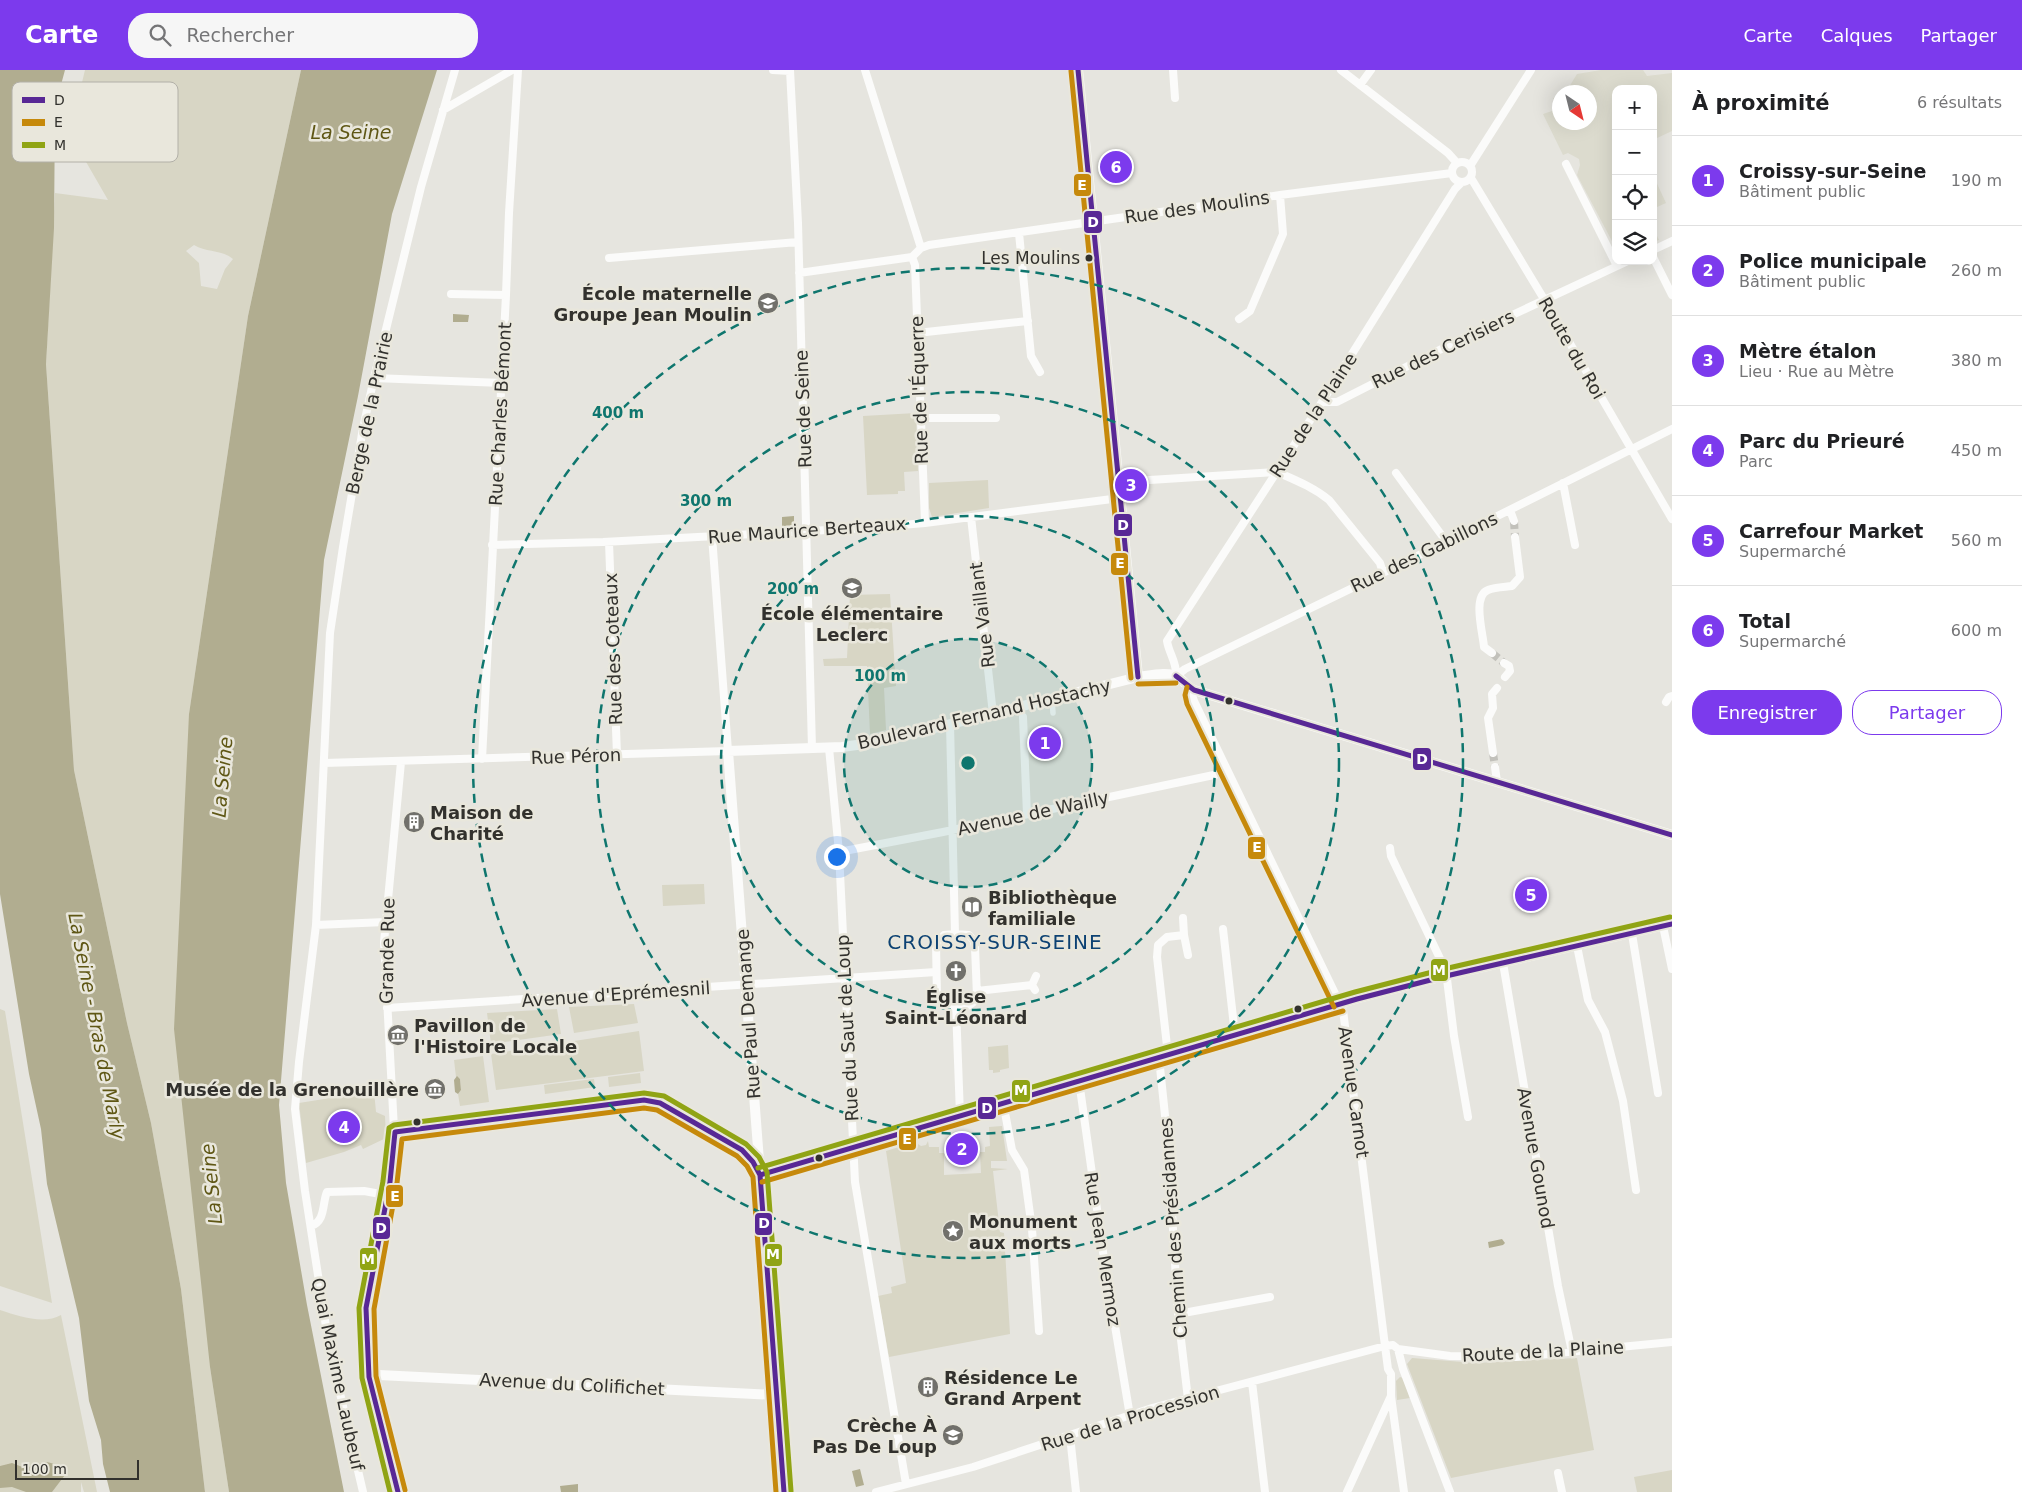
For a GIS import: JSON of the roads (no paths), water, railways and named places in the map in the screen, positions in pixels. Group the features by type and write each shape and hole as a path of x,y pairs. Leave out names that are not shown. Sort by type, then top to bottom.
{"main road":[{"path":"1078,70 1138,677"},
{"path":"1176,676 1194,690 1672,835"},
{"name":"Boulevard Fernand Hostachy","path":"829,748 879,742 1138,677 1176,676"},
{"name":"Rue Péron","path":"728,752 829,748"},
{"name":"Rue Paul Demange","path":"728,752 784,1492"},
{"name":"Avenue du Colifichet","path":"369,1377 379,1375 776,1394"},
{"path":"369,1377 398,1492"}],"street":[{"name":"Berge de la Prairie","path":"316,925 330,633 363,428 421,187 455,70"},
{"path":"443,110 512,70"},
{"name":"Rue Charles Bémont","path":"482,759 509,213 518,70"},
{"path":"773,70 790,70"},
{"name":"Rue de Seine","path":"790,70 798,242 812,748"},
{"path":"799,273 912,258 920,248 865,70"},
{"path":"1173,70 1175,98"},
{"path":"1341,70 1448,153 1456,163"},
{"path":"1360,85 1372,70"},
{"path":"1456,163 1462,162 1470,166 1531,70"},
{"path":"1456,163 1452,174 1455,180 1461,183 1471,178"},
{"path":"1566,164 1617,266"},
{"name":"Route du Roi","path":"1470,166 1473,172 1471,178 1545,300 1672,519"},
{"name":"Rue des Moulins","path":"920,248 929,244 1019,233 1280,195 1452,174"},
{"name":"Rue de la Plaine","path":"1176,676 1176,663 1168,648 1167,641 1322,402 1455,189 1461,183"},
{"path":"1239,319 1250,311 1283,234 1280,195"},
{"path":"1019,233 1031,356 1040,372"},
{"path":"1657,248 1672,241"},
{"path":"609,258 798,242"},
{"name":"Rue de l'Équerre","path":"912,258 914,265 925,523"},
{"path":"1657,265 1672,296"},
{"name":"Rue des Cerisiers","path":"1322,402 1336,402 1463,338 1617,266"},
{"path":"451,294 506,295"},
{"path":"917,332 1028,321"},
{"path":"374,378 502,383"},
{"path":"920,418 996,418"},
{"name":"Rue des Gabillons","path":"1176,676 1185,669 1672,429"},
{"path":"1118,482 1276,472 1292,477 1329,500 1380,563 1383,573"},
{"path":"1396,473 1444,542"},
{"path":"1562,483 1575,545"},
{"name":"Rue Maurice Berteaux","path":"492,545 610,542 806,532 925,523 1120,498"},
{"path":"1510,510 1514,521"},
{"name":"Rue Vaillant","path":"971,517 993,714"},
{"name":"Rue Paul Demange","path":"712,536 728,752"},
{"path":"1492,653 1484,646 1479,602 1482,594 1488,590 1512,586 1520,577 1516,537"},
{"name":"Rue des Coteaux","path":"610,542 617,756"},
{"path":"1504,663 1509,666 1510,671 1505,677"},
{"path":"1493,753 1488,718 1493,708 1492,694 1497,688"},
{"name":"Avenue Carnot","path":"1194,690 1192,695 1194,701 1341,1004 1360,1133 1404,1492"},
{"path":"1666,702 1672,696"},
{"path":"1052,699 1053,713"},
{"path":"1023,717 1027,814"},
{"path":"950,724 955,934"},
{"name":"Rue du Saut de Loup","path":"829,748 839,852 855,1182 906,1484"},
{"name":"Rue Péron","path":"324,764 728,752"},
{"name":"Grande Rue","path":"369,1377 366,1308 390,1182 395,1132 387,1008 385,922 401,762"},
{"path":"1495,767 1497,782"},
{"name":"Avenue de Wailly","path":"839,852 954,830 1228,772"},
{"path":"1390,848 1391,856 1446,972 1454,1036 1468,1117"},
{"path":"1183,918 1188,955"},
{"path":"316,925 385,922"},
{"name":"Quai Maxime Laubeuf","path":"316,925 295,1109 329,1346 363,1492"},
{"path":"395,1132 644,1100 660,1103 746,1153 760,1175 1341,1004 1446,976 1667,925 1672,969"},
{"path":"1223,929 1235,1035"},
{"path":"955,934 967,935 974,941 977,991 975,1000 971,1005 956,1008 944,1006 939,1001 936,972 937,942 944,935 955,934"},
{"path":"1632,934 1658,1093"},
{"name":"Chemin des Présidannes","path":"1184,935 1167,937 1158,945 1157,957 1178,1314 1188,1399"},
{"path":"1577,946 1588,1000 1604,1032 1623,1101 1636,1190"},
{"name":"Avenue Gounod","path":"1502,963 1558,1286 1572,1352"},
{"name":"Avenue d'Eprémesnil","path":"387,1008 936,972"},
{"path":"977,991 1034,988 1036,976"},
{"path":"956,1008 960,1115"},
{"name":"Rue Jean Mermoz","path":"1079,1081 1104,1266 1130,1416"},
{"path":"1003,1102 1012,1150 1024,1170 1032,1229 1039,1330"},
{"path":"311,1226 316,1224 321,1218 327,1192 364,1191 386,1195"},
{"path":"1178,1314 1270,1298"},
{"name":"Route de la Plaine","path":"1385,1346 1392,1345 1398,1349 1450,1356 1516,1357 1672,1342"},
{"name":"Rue de la Procession","path":"876,1492 973,1467 1188,1399 1385,1346"},
{"path":"1398,1349 1403,1369 1450,1492"},
{"path":"1391,1374 1403,1369"},
{"path":"1252,1382 1265,1492"},
{"path":"1347,1492 1391,1396"},
{"path":"1070,1436 1076,1492"},
{"path":"1558,1473 1562,1492"}],"water":[{"name":"La Seine","path":"0,70 65,70 62,82 12,82 12,162 55,162 54,228 46,364 74,770 127,1023 151,1123 181,1289 205,1492 110,1492 103,1464 101,1440 89,1401 79,1318 47,1184 41,1129 29,1074 0,894"},
{"name":"La Seine","path":"301,70 437,70 392,214 358,396 324,560 279,1105 286,1183 307,1305 344,1492 229,1492 210,1367 174,1029 189,714 248,316"},
{"path":"453,314 469,315 468,322 453,322"},
{"path":"794,516 794,526 782,527 782,517"},
{"path":"457,1076 460,1079 461,1090 458,1094 455,1092 454,1080"},
{"path":"1502,1239 1505,1243 1503,1245 1489,1248 1488,1242"},
{"path":"46,1462 57,1466 65,1475 52,1492 26,1492 12,1487 0,1488 0,1466 12,1463 25,1468"},
{"path":"860,1469 864,1485 856,1487 852,1471"},
{"path":"578,1484 578,1492 561,1492 560,1486"}],"tunnel":[{"path":"1514,521 1515,537"},
{"path":"1492,653 1504,663"},
{"path":"1493,753 1495,767"}],"place":[{"name":"Total","path":"1116,167"},
{"name":"Les Moulins","path":"1089,258"},
{"name":"École maternelle Groupe Jean Moulin","path":"768,303"},
{"name":"Mètre étalon","path":"1131,485"},
{"name":"École élémentaire Leclerc","path":"852,588"},
{"name":"Croissy-sur-Seine","path":"1045,743"},
{"name":"Maison de Charité","path":"414,822"},
{"name":"Carrefour Market","path":"1531,895"},
{"name":"Bibliothèque familiale","path":"972,907"},
{"name":"Église Saint-Léonard","path":"956,971"},
{"name":"Pavillon de l'Histoire Locale","path":"398,1035"},
{"name":"Musée de la Grenouillère","path":"435,1089"},
{"name":"Parc du Prieuré","path":"344,1127"},
{"name":"Police municipale","path":"962,1149"},
{"name":"Monument aux morts","path":"953,1231"},
{"name":"Résidence Le Grand Arpent","path":"928,1387"},
{"name":"Crèche À Pas De Loup","path":"953,1435"}],"district":[{"name":"CROISSY-SUR-SEINE","path":"995,942"}],"water label":[{"name":"La Seine - Bras de Marly","path":"97,1026"}]}
